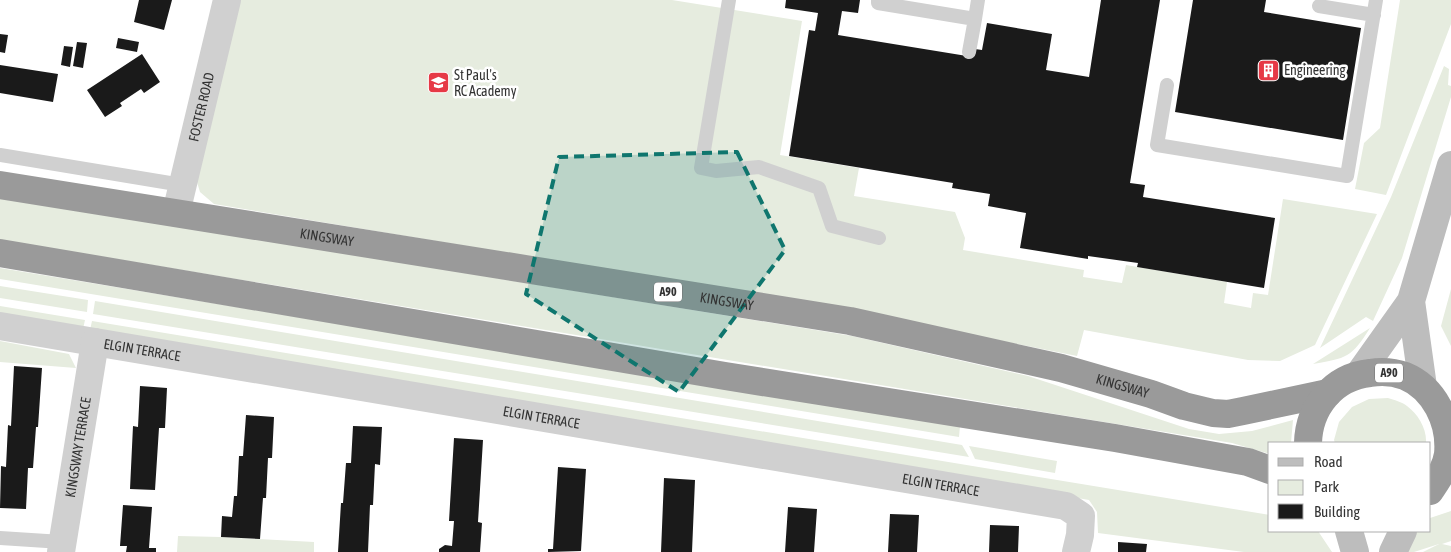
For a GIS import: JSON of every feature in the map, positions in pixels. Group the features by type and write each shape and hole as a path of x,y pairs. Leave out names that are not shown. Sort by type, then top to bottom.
{"highway":[{"name":"KINGSWAY","path":"0,185 850,321 1061,368 1151,394 1184,406 1213,413 1243,412 1328,393"},
{"path":"0,253 734,377 1115,438 1248,462 1268,469"},
{"name":"A90","path":"1328,393 1342,381 1359,374 1382,371 1404,376 1423,387 1447,412"},
{"path":"1308,442 1308,430 1315,410 1328,393"},
{"path":"1431,490 1442,474 1449,453 1447,412"},
{"path":"1431,491 1451,486"}],"street":[{"name":"FOSTER ROAD","path":"176,213 227,0"},
{"path":"1359,374 1411,301 1451,165"},
{"path":"1411,301 1423,387"},
{"name":"ELGIN TERRACE","path":"0,326 1066,506 1081,516 1080,535 1076,552"},
{"name":"KINGSWAY TERRACE","path":"62,547 95,342"},
{"path":"1349,532 1355,552"},
{"path":"1393,552 1403,532"}],"lane":[{"path":"730,0 701,168 716,171 759,167 819,188 832,226 880,238"},
{"path":"878,0 878,3 974,19"},
{"path":"969,52 978,0"},
{"path":"1167,85 1158,145 1347,176 1376,0"},
{"path":"1319,6 1374,15"},
{"path":"0,155 182,185"},
{"path":"0,538 62,547"}],"highlighted area":[{"path":"737,152 785,250 679,392 526,294 559,157"}],"green space":[{"path":"238,0 672,0 802,21 780,155 859,168 854,196 955,212 965,238 963,250 1084,270 1083,277 1122,283 1126,265 1227,282 1224,303 1251,308 1253,293 1268,295 1283,199 1377,214 1315,345 1280,361 1248,360 1084,330 1077,356 848,310 214,204 200,192 196,179"},
{"path":"1400,0 1451,0 1451,24 1386,195 1355,189 1364,143 1380,128"},
{"path":"1444,66 1449,69 1448,85 1451,86 1451,97 1402,258 1373,321 1366,317 1320,348 1391,197"},
{"path":"0,197 852,336 1028,376 1189,429 1219,434 1252,431 1293,420 1291,442 1268,442 1268,453 1232,443 0,240"},
{"path":"0,268 960,426 959,437 0,279"},
{"path":"0,286 88,300 87,312 0,298"},
{"path":"1451,289 1451,346 1441,326"},
{"path":"95,301 962,445 969,457 93,314"},
{"path":"0,306 85,320 83,329 0,315"},
{"path":"92,321 1268,515 1268,532 1319,532 1332,552 1244,552 1098,533 1097,512 1089,500 90,330"},
{"path":"1370,328 1353,351 1347,355 1334,360 1313,364"},
{"path":"0,341 69,354 76,368 0,362"},
{"path":"1388,398 1398,401 1411,409 1421,422 1426,442 1335,442 1339,422 1352,407 1369,399"},
{"path":"969,446 1057,461 1055,473 975,459"},
{"path":"1451,511 1451,541 1442,544 1451,546 1451,552 1423,552 1439,544 1414,552 1401,552 1413,532 1431,532 1431,518"},
{"path":"178,536 314,542 314,552 177,552"}],"building":[{"path":"139,0 172,0 164,30 134,22"},
{"path":"786,0 860,0 858,13 842,11 838,35 973,57 975,49 982,50 987,23 1052,34 1046,70 1089,77 1101,0 1160,0 1130,183 1145,185 1143,197 1275,218 1264,288 1137,267 1138,263 1088,256 1088,259 1020,248 1026,213 988,206 990,194 952,188 953,183 789,156 809,30 815,31 818,13 785,8"},
{"name":"Engineering","path":"1193,0 1266,0 1264,12 1361,28 1343,140 1175,112"},
{"path":"0,34 8,35 5,53 0,52"},
{"path":"118,38 139,42 137,52 116,48"},
{"path":"77,42 87,43 83,68 73,66"},
{"path":"64,46 73,47 70,67 61,65"},
{"path":"142,54 160,82 144,93 141,89 120,103 122,106 105,117 87,90"},
{"path":"0,65 58,74 53,102 0,93"},
{"path":"14,366 42,368 38,427 36,427 33,468 28,468 26,509 0,508 1,466 6,467 8,425 11,426"},
{"path":"140,386 167,388 165,428 159,428 155,490 130,489 133,426 138,427"},
{"path":"246,415 274,417 272,458 268,458 266,498 263,498 260,539 221,537 222,516 232,517 234,496 237,496 239,456 243,456"},
{"path":"353,426 382,427 380,465 375,464 373,505 370,505 368,552 338,552 341,503 343,503 346,463 351,463"},
{"path":"454,438 483,440 478,522 482,523 480,552 439,552 439,549 445,545 452,546 454,521 449,521"},
{"path":"558,467 586,469 581,551 548,552 548,549 553,549"},
{"path":"664,478 695,480 692,552 661,552"},
{"path":"123,505 152,507 149,548 156,548 156,552 126,552 127,546 120,546"},
{"path":"788,507 817,509 814,552 785,552"},
{"path":"890,514 919,515 917,552 888,552"},
{"path":"990,525 1019,526 1018,552 989,552"},
{"path":"1118,542 1147,544 1146,552 1118,552"}],"place":[{"name":"Engineering","path":"1268,70"},
{"name":"St Paul's RC Academy","path":"438,83"}]}
